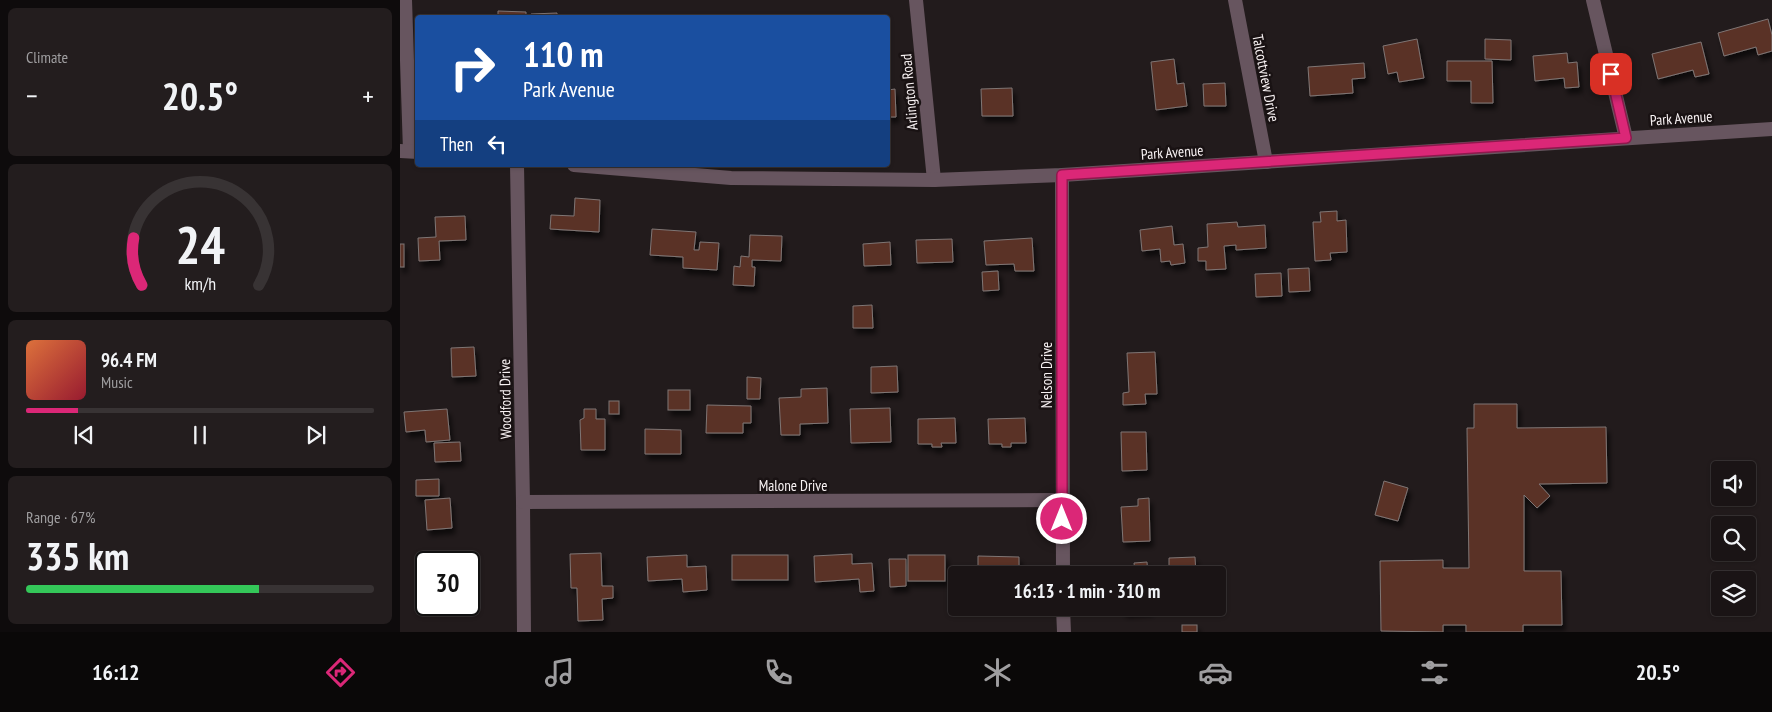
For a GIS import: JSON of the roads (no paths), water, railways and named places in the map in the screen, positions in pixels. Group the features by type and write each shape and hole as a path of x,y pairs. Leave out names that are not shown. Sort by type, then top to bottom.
{"street":[{"path":"405,0 409,152"},
{"name":"Arlington Road","path":"916,0 934,180"},
{"name":"Talcottview Drive","path":"1235,0 1266,162"},
{"path":"1593,0 1626,138"},
{"name":"Park Avenue","path":"598,167 731,178 934,180 1062,175 1772,129"},
{"name":"Woodford Drive","path":"517,167 524,632"},
{"name":"Nelson Drive","path":"1062,175 1063,566"},
{"name":"Malone Drive","path":"523,502 1062,500"},
{"path":"1064,616 1064,632"}]}
